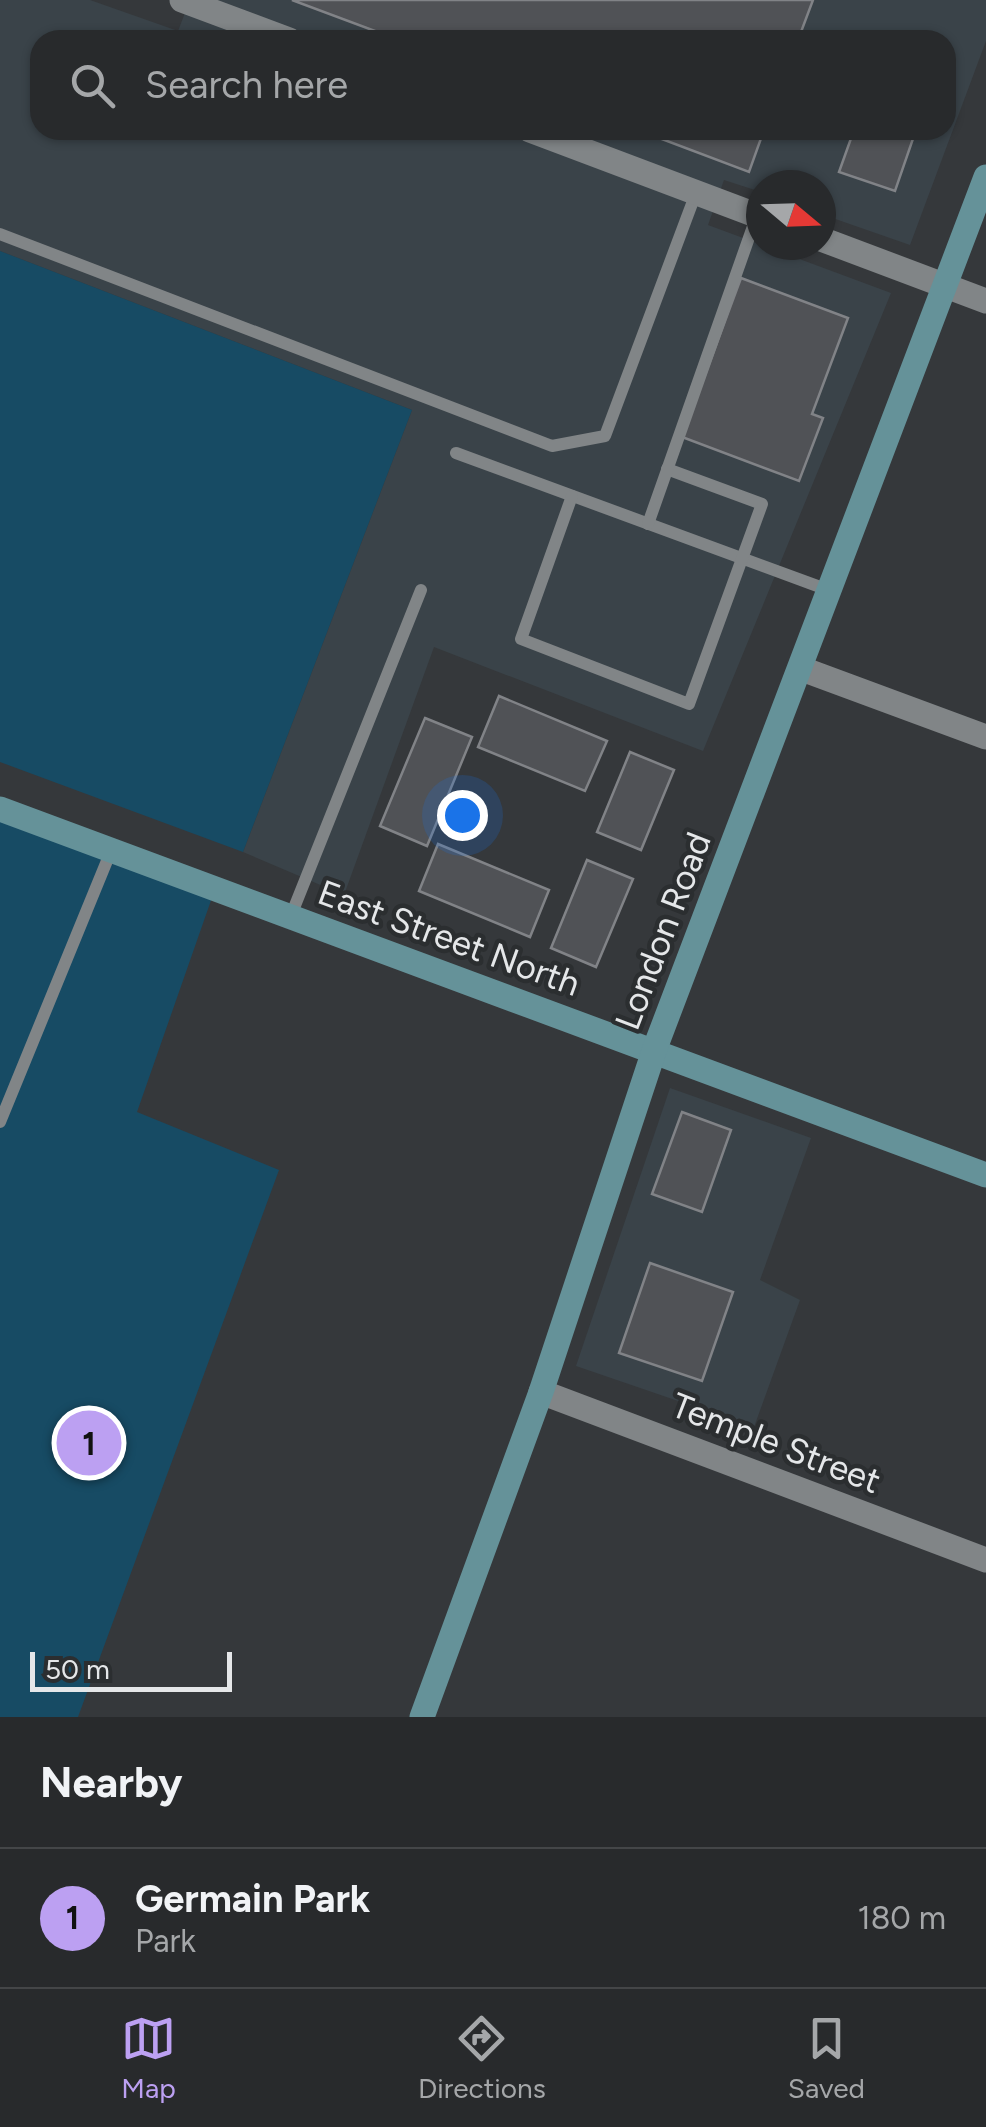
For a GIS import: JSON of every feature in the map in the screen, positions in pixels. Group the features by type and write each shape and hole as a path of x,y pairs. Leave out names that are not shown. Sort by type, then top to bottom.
{"main road":[{"name":"London Road","path":"422,1717 541,1392 655,1048 986,177"},
{"name":"East Street North","path":"0,809 655,1048 986,1174"}],"street":[{"path":"182,0 262,30"},
{"path":"557,140 746,211"},
{"path":"836,245 986,301"},
{"path":"802,669 986,737"},
{"name":"Temple Street","path":"541,1392 986,1560"}],"lane":[{"path":"0,234 552,446 605,436 696,192"},
{"path":"648,524 746,252"},
{"path":"456,453 831,591"},
{"path":"572,496 520,639 689,704 762,504 667,469"},
{"path":"290,918 421,590"},
{"path":"0,1122 112,851"}],"shaded area":[{"path":"0,0 90,0 175,30 30,30 30,140 949,140 910,245 836,219 836,170 746,170 746,187 724,180 708,225 746,239 746,260 802,260 891,293 703,751 434,647 344,895 243,852 412,410 0,251"},
{"path":"190,0 986,0 986,41 956,122 956,30 178,30"},
{"path":"0,251 412,410 243,852 0,762"},
{"path":"0,809 215,889 137,1112 279,1170 78,1717 0,1717"},
{"path":"670,1088 811,1138 760,1280 800,1300 754,1427 576,1366"}],"building":[{"path":"292,0 813,0 802,30 372,30"},
{"path":"664,140 760,140 746,171"},
{"path":"850,140 913,140 895,191 839,172"},
{"path":"741,278 848,318 812,414 823,418 799,481 682,437"},
{"path":"499,696 607,741 585,791 478,747"},
{"path":"425,718 472,737 427,846 380,826"},
{"path":"630,752 674,770 641,850 597,832"},
{"path":"438,844 549,890 530,937 419,891"},
{"path":"587,860 633,879 596,967 551,948"},
{"path":"682,1112 731,1130 702,1212 652,1194"},
{"path":"650,1263 733,1292 702,1381 619,1353"}],"place":[{"name":"Germain Park","path":"89,1443"}]}
